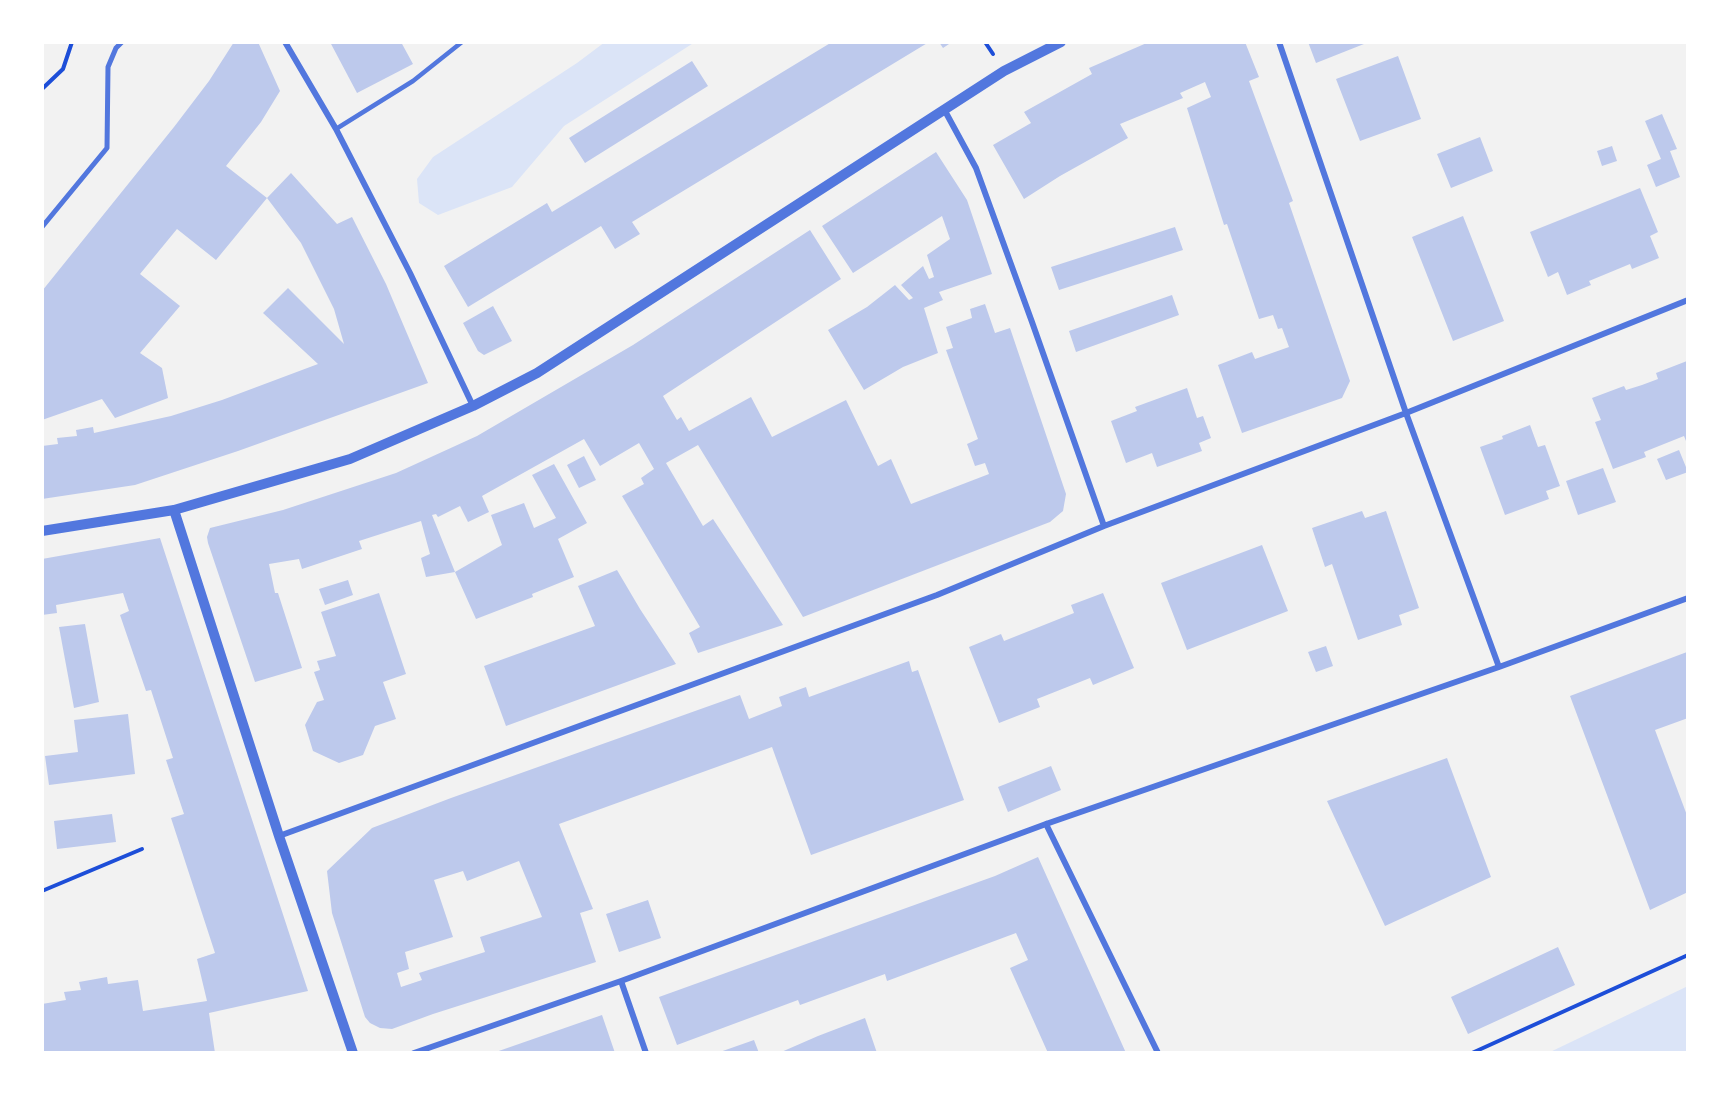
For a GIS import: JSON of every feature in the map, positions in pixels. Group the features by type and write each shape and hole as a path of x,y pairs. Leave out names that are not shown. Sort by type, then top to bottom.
{"street":[{"path":"42,227 107,148 108,67 116,48 122,42"},
{"path":"285,42 336,129 410,273 473,406"},
{"path":"42,531 174,510 350,459 473,406 537,373 1004,71 1061,42"},
{"path":"1279,42 1406,412 1499,667"},
{"path":"945,111 976,168 1104,526"},
{"path":"279,836 937,595 1104,526 1406,412 1688,300"},
{"path":"174,510 279,836 354,1053"},
{"path":"414,1053 621,981 1047,824 1499,667 1688,598"},
{"path":"1047,824 1158,1053"},
{"path":"621,981 646,1053"}],"lane":[{"path":"336,129 413,81 462,42"}],"path":[{"path":"42,89 63,69 72,42"},
{"path":"42,891 142,849"},
{"path":"1472,1053 1688,955"}],"shaded area":[{"path":"605,42 695,42 564,126 512,187 438,215 419,203 417,179 433,157 577,63"},
{"path":"1688,986 1688,1052 1548,1053"}],"building":[{"path":"234,42 258,42 280,91 261,122 226,166 267,198 216,260 177,229 140,274 180,306 140,353 162,368 168,398 115,418 102,399 42,420 42,291 174,127 209,81"},
{"path":"330,42 401,42 413,64 357,93"},
{"path":"832,42 929,42 632,222 640,234 615,249 601,226 468,307 444,266 547,203 552,212"},
{"path":"939,42 952,42 943,48"},
{"path":"1149,42 1245,42 1259,77 1249,81 1293,201 1289,203 1350,381 1342,398 1242,433 1218,365 1252,352 1255,359 1289,347 1282,328 1278,329 1273,315 1259,319 1227,224 1224,225 1187,108 1211,97 1205,82 1180,93 1183,98 1120,124 1128,138 1024,199 993,145 1031,123 1024,112 1092,74 1089,68"},
{"path":"1308,42 1369,42 1316,63"},
{"path":"1398,56 1421,119 1360,141 1336,79"},
{"path":"692,61 708,86 585,163 569,138"},
{"path":"1662,114 1677,149 1670,151 1680,177 1656,187 1647,165 1661,159 1645,121"},
{"path":"1480,137 1493,171 1451,188 1437,154"},
{"path":"1612,146 1617,161 1602,166 1597,151"},
{"path":"936,152 967,200 992,274 939,292 943,300 924,308 938,353 903,367 864,390 828,330 867,307 895,285 909,300 913,298 901,285 923,266 929,279 934,277 927,255 950,239 942,216 853,273 822,226"},
{"path":"291,173 337,224 352,217 386,284 428,383 135,485 42,499 42,446 58,444 57,438 77,436 76,430 93,427 94,433 171,416 222,400 318,364 263,313 288,288 344,344 334,309 301,243 267,198"},
{"path":"1640,188 1658,232 1650,236 1659,258 1632,269 1630,264 1589,281 1591,285 1567,295 1558,272 1548,277 1530,232"},
{"path":"1463,216 1504,321 1453,341 1412,237"},
{"path":"1175,227 1183,250 1059,290 1051,267"},
{"path":"810,230 841,279 663,396 677,420 681,417 689,431 751,397 772,437 846,400 878,466 891,459 911,504 989,474 985,463 975,466 967,444 978,439 946,350 953,348 946,327 972,318 970,309 985,304 995,333 1010,328 1066,494 1063,511 1050,522 803,617 698,445 666,463 703,526 713,519 783,625 698,653 689,633 700,627 622,496 644,484 641,478 654,469 639,443 600,466 584,439 482,496 489,512 468,522 460,506 438,517 436,514 432,515 455,572 426,577 421,558 430,554 421,521 359,541 362,549 302,569 299,559 269,564 275,593 278,593 302,668 255,682 208,543 210,528 283,510 396,473 477,436 633,345"},
{"path":"1172,295 1179,315 1076,352 1069,331"},
{"path":"493,306 512,341 484,355 478,351 463,323"},
{"path":"1687,361 1688,440 1686,441 1684,436 1644,452 1646,457 1613,469 1595,422 1601,420 1592,398 1624,386 1626,390 1658,379 1656,373"},
{"path":"1187,388 1197,418 1203,416 1211,438 1199,443 1202,451 1157,467 1152,453 1126,463 1111,421 1137,411 1135,407"},
{"path":"1530,425 1538,447 1545,445 1560,486 1546,491 1549,499 1505,515 1480,447 1503,439 1502,436"},
{"path":"1679,450 1688,472 1666,480 1657,459"},
{"path":"584,456 596,480 579,488 567,465"},
{"path":"554,464 587,523 558,539 574,577 532,594 533,597 476,619 455,572 502,545 491,515 524,503 534,528 556,518 532,475"},
{"path":"1603,468 1616,502 1578,515 1566,481"},
{"path":"1362,511 1365,518 1386,511 1419,608 1399,615 1402,625 1358,640 1332,564 1325,567 1312,528"},
{"path":"160,538 308,991 209,1013 215,1053 42,1053 42,1004 66,1000 64,992 81,990 79,982 107,977 108,984 138,980 143,1011 207,1001 197,959 215,953 171,818 184,814 166,760 173,758 151,690 146,691 120,615 129,611 123,593 56,605 57,613 42,615 42,559"},
{"path":"1262,545 1288,611 1187,650 1161,583"},
{"path":"617,570 676,664 506,726 484,666 595,626 578,586"},
{"path":"348,580 353,595 325,605 319,589"},
{"path":"379,593 406,674 383,682 396,719 375,726 363,755 339,763 313,751 305,725 317,702 324,700 314,672 320,670 317,661 336,656 321,612"},
{"path":"1103,593 1134,668 1093,685 1090,678 1037,699 1040,707 999,723 969,647 1001,634 1004,641 1074,613 1071,605"},
{"path":"85,624 99,702 74,708 59,627"},
{"path":"1326,646 1333,666 1316,672 1308,652"},
{"path":"1687,652 1688,718 1655,730 1688,818 1688,892 1650,910 1570,696"},
{"path":"909,661 912,672 918,670 964,800 811,855 772,747 559,824 593,909 580,913 596,962 392,1029 380,1028 370,1023 365,1017 332,913 327,871 372,828 740,695 749,719 782,706 779,697 806,687 809,697","holes":["519,861 542,917 480,937 485,952 419,973 422,980 401,987 397,973 409,969 405,952 453,937 434,880 463,871 467,881"]},
{"path":"128,714 135,774 49,785 45,756 78,752 74,720"},
{"path":"1447,758 1491,877 1385,926 1327,801"},
{"path":"1051,766 1061,790 1008,812 998,787"},
{"path":"112,814 116,842 57,849 54,821"},
{"path":"1038,857 1126,1053 1048,1053 1010,968 1028,960 1016,933 887,981 885,974 800,1005 798,1000 677,1045 659,997 995,876"},
{"path":"648,900 661,938 619,952 606,914"},
{"path":"1558,947 1575,985 1468,1034 1451,997"},
{"path":"602,1015 615,1053 493,1053"},
{"path":"865,1018 877,1053 779,1053 818,1036"},
{"path":"754,1040 759,1053 717,1053"}]}
